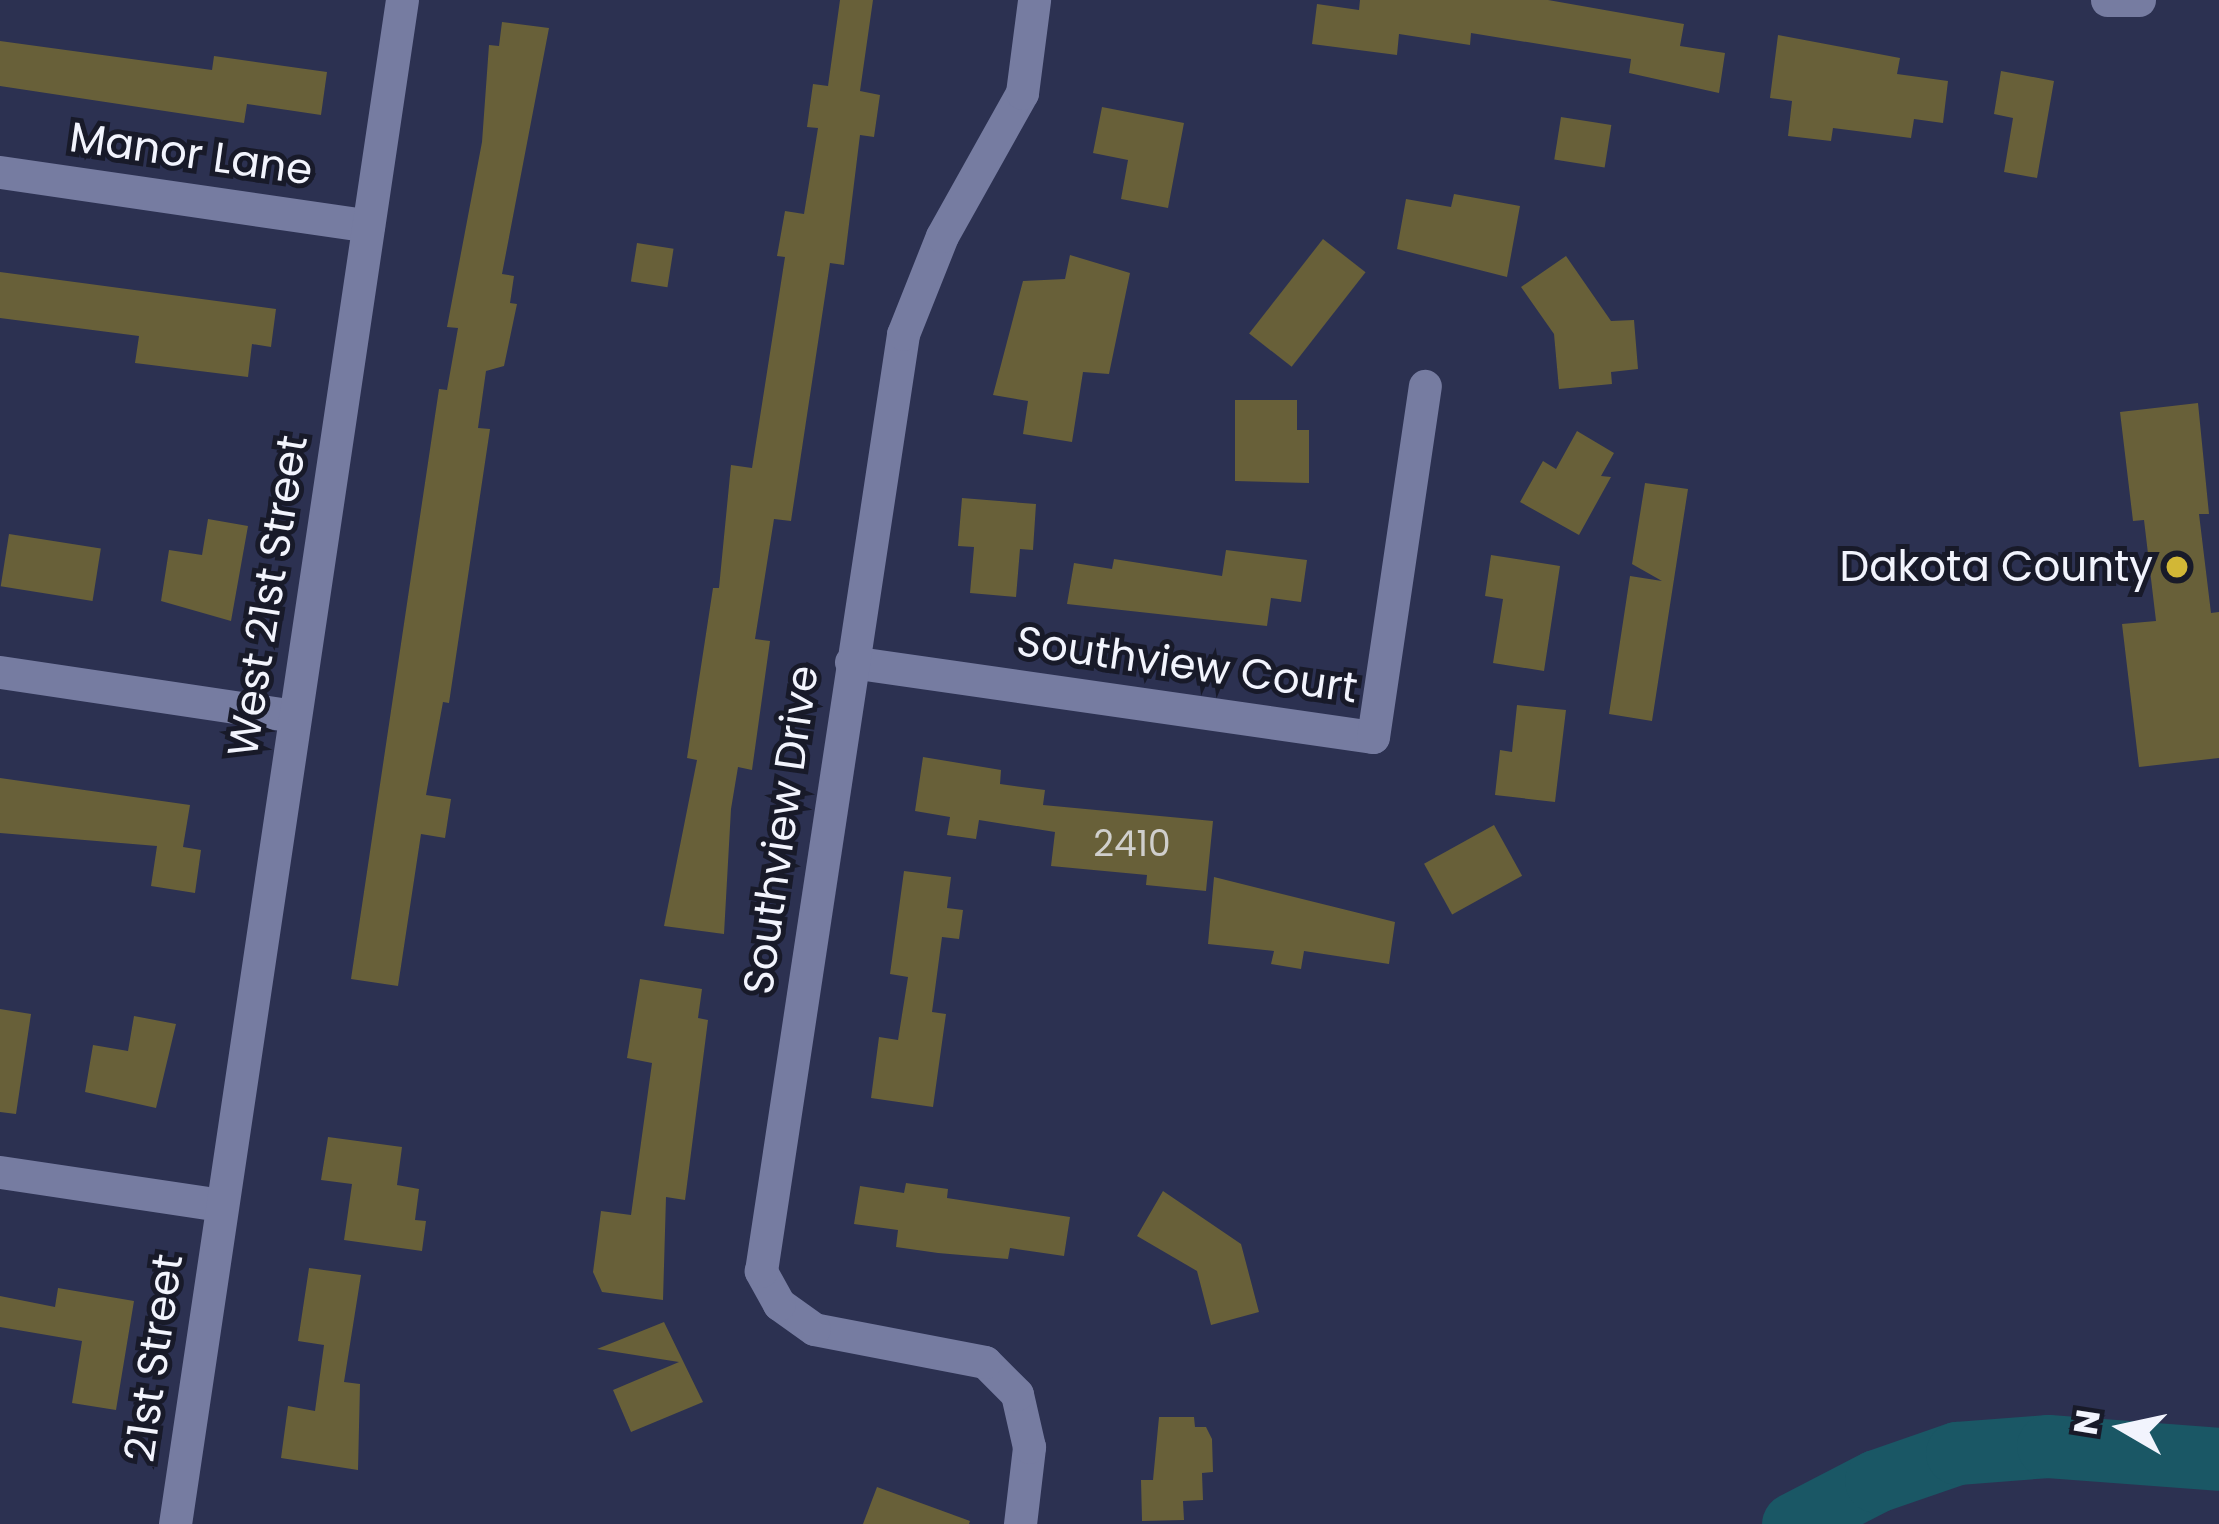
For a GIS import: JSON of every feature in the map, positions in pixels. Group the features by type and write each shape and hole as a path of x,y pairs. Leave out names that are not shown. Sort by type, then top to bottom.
{"street":[{"name":"West 21st Street","path":"222,1205 402,0"},
{"name":"Southview Drive","path":"1020,1524 1029,1447 1017,1394 986,1362 814,1329 778,1304 761,1270 903,334 942,236 1022,93 1034,0"},
{"path":"2107,0 2139,0"},
{"name":"Manor Lane","path":"0,172 368,226"},
{"name":"Southview Court","path":"851,662 1373,737 1425,386"},
{"path":"0,672 295,716"},
{"path":"0,1172 222,1205"},
{"name":"21st Street","path":"176,1524 222,1205"}],"building":[{"path":"840,0 873,0 860,91 880,95 874,137 860,135 844,265 830,263 791,521 774,519 755,639 770,641 752,770 738,767 731,809 724,934 664,926 697,760 687,758 713,588 719,588 731,465 752,468 785,257 777,256 785,211 804,214 818,128 807,127 813,84 828,86"},
{"path":"1360,0 1548,0 1684,24 1680,46 1725,53 1719,93 1629,73 1631,59 1471,33 1470,45 1399,34 1397,55 1312,44 1317,4 1359,10"},
{"path":"502,22 549,28 502,274 514,276 510,303 517,304 504,366 486,371 478,428 490,429 449,703 443,702 426,795 451,799 445,838 421,834 398,986 351,979 439,389 447,390 458,328 447,327 482,142 489,45 499,46"},
{"path":"1778,35 1900,58 1897,74 1948,81 1943,123 1914,119 1911,138 1833,128 1831,141 1788,136 1792,101 1770,98"},
{"path":"0,41 212,70 214,56 327,72 321,115 247,104 244,123 0,86"},
{"path":"2001,71 2054,81 2037,178 2004,172 2013,118 1994,114"},
{"path":"1102,107 1184,123 1168,208 1121,199 1128,160 1093,153"},
{"path":"1561,117 1611,125 1605,167 1554,159"},
{"path":"1454,194 1520,206 1507,277 1397,249 1406,199 1451,207"},
{"path":"1323,239 1366,272 1292,367 1249,334"},
{"path":"637,243 674,249 667,287 631,282"},
{"path":"1070,255 1130,273 1109,374 1083,372 1072,442 1023,434 1028,401 993,395 1023,281 1065,279"},
{"path":"1566,256 1611,321 1634,320 1638,369 1611,372 1612,384 1559,389 1554,334 1521,287"},
{"path":"0,272 276,309 271,347 252,344 248,377 135,363 139,336 0,318"},
{"path":"1235,400 1297,400 1297,430 1309,430 1309,483 1235,481"},
{"name":"Dakota County","path":"2198,403 2209,514 2199,514 2211,613 2219,612 2219,758 2139,767 2122,624 2156,621 2144,520 2133,521 2120,412"},
{"path":"1577,431 1614,453 1601,476 1611,477 1579,535 1520,502 1543,461 1556,469"},
{"path":"1645,483 1688,489 1652,721 1609,714 1630,576 1662,581 1632,564"},
{"path":"962,498 1036,504 1033,550 1020,549 1016,597 970,593 974,547 958,546"},
{"path":"208,519 248,526 231,621 161,601 169,550 202,555"},
{"path":"9,534 101,549 93,601 1,586"},
{"path":"1226,550 1307,560 1301,602 1271,598 1267,626 1067,604 1074,563 1112,569 1114,559 1222,576"},
{"path":"1491,555 1560,566 1544,671 1493,663 1503,599 1485,596"},
{"path":"1517,705 1566,710 1555,802 1495,795 1500,750 1512,752"},
{"path":"923,757 1001,770 1000,784 1045,790 1043,805 1213,821 1206,891 1146,885 1147,875 1051,866 1055,832 979,820 976,839 947,835 950,817 915,811"},
{"path":"0,778 190,805 183,847 201,850 195,893 151,886 157,846 0,833"},
{"path":"1494,825 1522,876 1452,915 1424,864"},
{"path":"904,871 951,877 947,908 963,910 959,939 942,937 932,1012 946,1014 933,1107 871,1098 879,1037 898,1040 908,977 890,974"},
{"path":"1214,877 1395,922 1389,964 1304,951 1301,969 1271,964 1274,951 1208,944"},
{"path":"640,979 702,989 698,1018 708,1020 685,1200 666,1197 663,1300 602,1292 593,1272 601,1211 631,1215 652,1063 627,1058"},
{"path":"0,1009 31,1014 16,1114 0,1112"},
{"path":"134,1016 176,1024 156,1108 85,1092 93,1045 128,1051"},
{"path":"328,1137 402,1147 397,1185 419,1189 415,1220 426,1221 422,1251 344,1240 352,1184 321,1180"},
{"path":"906,1183 948,1189 947,1198 1070,1217 1064,1256 1010,1248 1008,1259 896,1247 898,1230 854,1224 860,1186 904,1193"},
{"path":"1163,1191 1241,1244 1259,1312 1211,1325 1197,1271 1137,1236"},
{"path":"309,1268 361,1275 344,1382 360,1384 358,1470 281,1458 288,1406 315,1411 324,1345 298,1341"},
{"path":"58,1288 134,1301 116,1410 72,1403 82,1341 0,1327 0,1296 55,1307"},
{"path":"664,1322 703,1402 631,1432 613,1390 679,1362 597,1349"},
{"path":"1159,1417 1194,1417 1195,1427 1206,1427 1212,1439 1213,1472 1202,1473 1203,1500 1183,1501 1184,1520 1142,1521 1141,1480 1153,1480"},
{"path":"877,1487 970,1521 969,1524 863,1524"}],"waterway":[{"path":"1793,1524 1876,1481 1957,1453 2048,1446 2219,1459"}],"place":[{"name":"Dakota County","path":"2177,567"}]}
